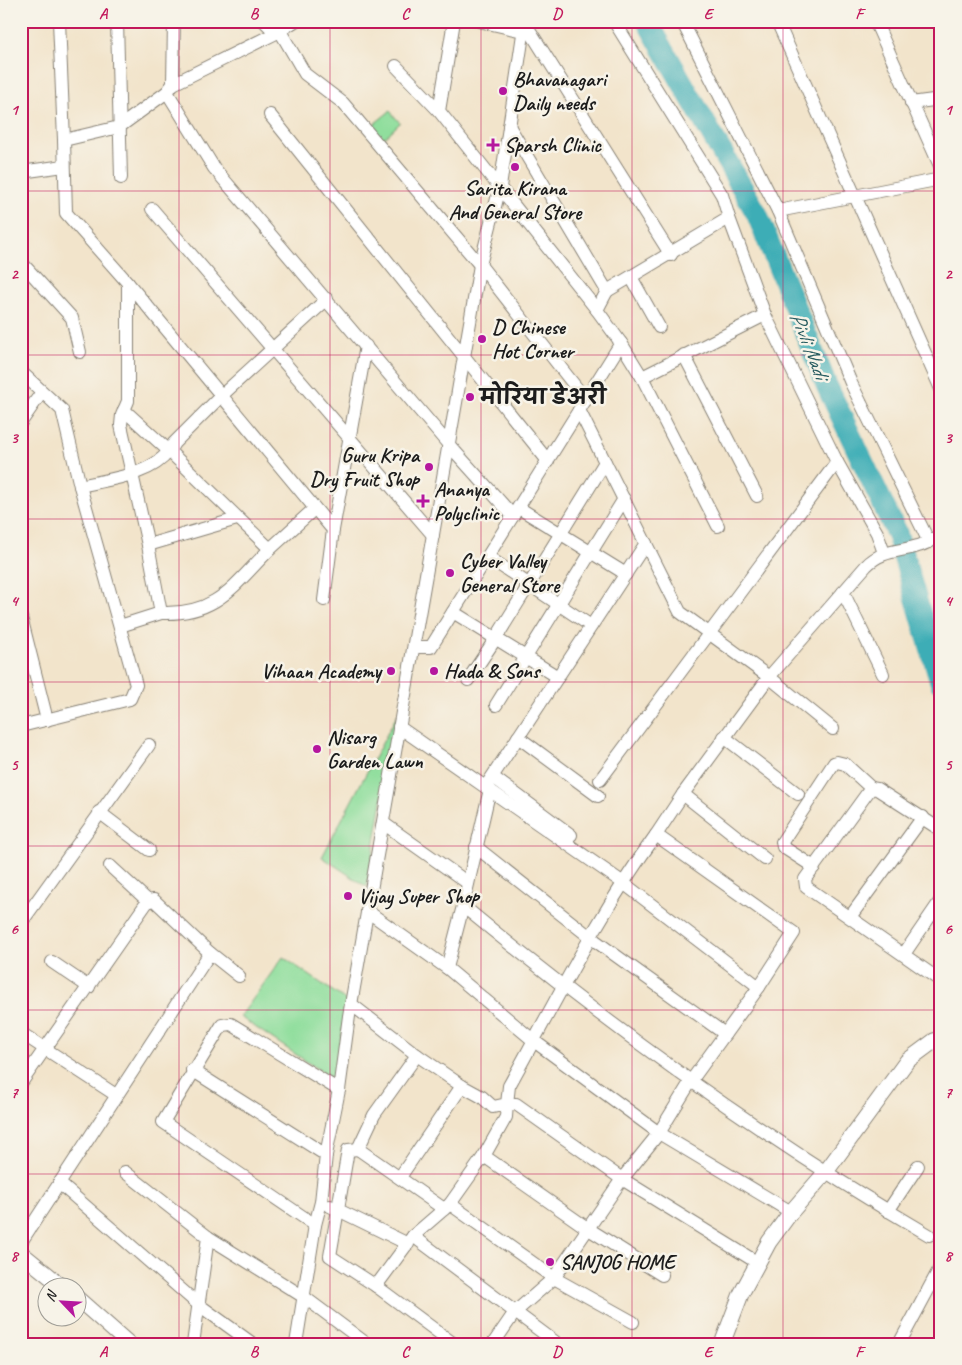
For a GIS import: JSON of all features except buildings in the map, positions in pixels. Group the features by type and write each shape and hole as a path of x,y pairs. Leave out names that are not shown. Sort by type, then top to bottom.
{"street":[{"path":"59,21 66,213 128,282 332,530"},
{"path":"117,21 121,178"},
{"path":"174,21 170,88 214,168 449,445 516,512 562,534 626,574"},
{"path":"264,21 278,32 305,74 343,104 480,265 583,405 605,462 680,612 769,677 833,729"},
{"path":"64,140 119,127 170,88 278,32 295,21"},
{"path":"439,111 454,21"},
{"path":"479,21 525,25"},
{"path":"614,21 722,195 765,315 838,462 877,533 890,552"},
{"path":"376,1286 411,1240 447,1206 484,1156 506,1117 509,1086 622,882 724,737 769,677 874,558 930,541 851,383 778,211 682,21"},
{"path":"776,21 941,389"},
{"path":"875,21 941,168"},
{"path":"296,1344 315,1225 321,1202 327,1150 339,1090 367,911 480,265 500,187 525,25"},
{"path":"525,25 671,255"},
{"path":"396,66 439,111 598,310 642,377 718,526"},
{"path":"911,103 941,99"},
{"path":"270,115 548,461"},
{"path":"509,126 607,291"},
{"path":"21,172 64,166"},
{"path":"778,211 941,179"},
{"path":"152,210 433,535"},
{"path":"598,310 607,291 671,255 729,218"},
{"path":"21,262 72,318 80,352"},
{"path":"631,278 659,327"},
{"path":"128,282 128,400 120,425 148,545 161,613"},
{"path":"80,486 131,474 158,463 174,443 221,396 327,299"},
{"path":"642,377 765,315"},
{"path":"414,646 431,648 621,343"},
{"path":"324,600 332,530 366,346"},
{"path":"684,355 757,496"},
{"path":"21,372 62,410 80,486 136,685 130,699 21,726"},
{"path":"21,422 51,399"},
{"path":"124,410 169,451 237,520 270,550"},
{"path":"468,680 562,534 605,462"},
{"path":"600,780 838,462"},
{"path":"496,705 624,499"},
{"path":"120,626 161,613 190,612 209,606 223,596 314,509"},
{"path":"148,545 237,520"},
{"path":"447,968 490,784 518,737 646,543"},
{"path":"488,557 592,626"},
{"path":"843,592 883,674"},
{"path":"454,612 558,677"},
{"path":"21,617 47,720"},
{"path":"400,727 571,835"},
{"path":"518,737 598,796"},
{"path":"724,737 798,794"},
{"path":"21,923 149,744"},
{"path":"814,867 783,848 782,842 834,763 837,762 845,764 871,788 877,789 941,830"},
{"path":"490,784 759,987"},
{"path":"871,788 805,880 806,888 904,954 941,982"},
{"path":"683,794 765,859"},
{"path":"99,812 149,850"},
{"path":"850,917 923,817"},
{"path":"383,823 468,883"},
{"path":"493,1344 516,1312 554,1278 622,1179 660,1133 691,1081 759,987 794,933 656,835"},
{"path":"476,847 590,938 725,1034"},
{"path":"110,866 148,901"},
{"path":"21,1083 148,901 154,900 210,953 239,976"},
{"path":"904,954 941,900"},
{"path":"463,906 563,988 691,1081 825,1173 929,1235"},
{"path":"367,911 447,968 534,1041 660,1133 791,1212"},
{"path":"21,1242 210,953"},
{"path":"52,962 89,987"},
{"path":"351,1004 417,1055 462,1086 482,1097 494,1107 516,1104 622,1179 758,1263"},
{"path":"315,1225 162,1122 192,1070 222,1025 231,1024 339,1090"},
{"path":"21,1032 116,1095"},
{"path":"725,1343 741,1294 758,1263 791,1212 825,1173 907,1061 934,1041 941,1039"},
{"path":"417,1055 374,1115 353,1149 338,1208 330,1256 376,1286 454,1344"},
{"path":"192,1070 327,1150 353,1149 447,1206 554,1278 633,1322"},
{"path":"400,1177 462,1086"},
{"path":"484,1156 587,1228 662,1275"},
{"path":"888,1211 918,1166"},
{"path":"125,1172 208,1237 304,1297 367,1344"},
{"path":"59,1183 199,1305 253,1344"},
{"path":"321,1202 411,1240 516,1312 558,1344"},
{"path":"193,1344 208,1237"},
{"path":"21,1253 52,1278"},
{"path":"899,1344 941,1266"},
{"path":"88,1308 129,1344"}],"green space":[{"path":"390,111 400,123 380,142 369,128"},
{"path":"397,715 367,887 322,857"},
{"path":"283,957 347,1001 334,1080 240,1017"}],"waterway":[{"name":"Pivli Nadi","path":"647,21 757,214 826,384 897,534 941,683"}],"place":[{"name":"Bhavanagari Daily needs","path":"503,91"},
{"name":"Sparsh Clinic","path":"493,145"},
{"name":"Sarita Kirana And General Store","path":"515,167"},
{"name":"D Chinese Hot Corner","path":"482,339"},
{"name":"मोरिया डेअरी","path":"470,397"},
{"name":"Guru Kripa Dry Fruit Shop","path":"429,467"},
{"name":"Ananya Polyclinic","path":"423,501"},
{"name":"Cyber Valley General Store","path":"450,573"},
{"name":"Vihaan Academy","path":"391,671"},
{"name":"Hada & Sons","path":"434,671"},
{"name":"Nisarg Garden Lawn","path":"317,749"},
{"name":"Vijay Super Shop","path":"348,896"},
{"name":"SANJOG HOME","path":"550,1262"}]}
